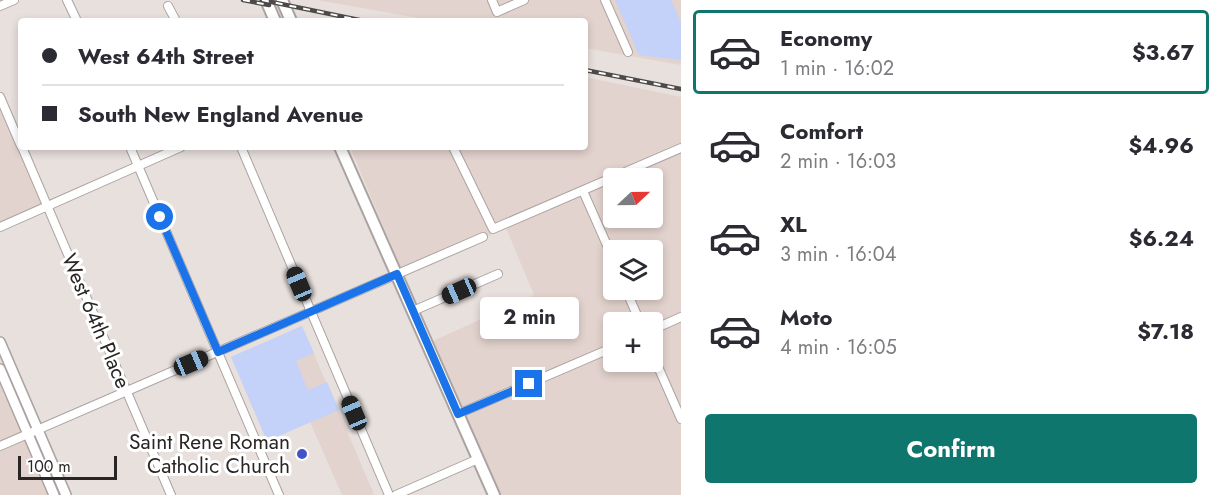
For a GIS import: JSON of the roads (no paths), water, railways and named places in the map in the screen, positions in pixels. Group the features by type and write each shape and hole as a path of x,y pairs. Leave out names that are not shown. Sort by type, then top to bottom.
{"main road":[{"path":"266,0 274,18"},
{"path":"282,0 290,18"},
{"path":"341,150 494,495"}],"street":[{"path":"0,6 14,0"},
{"path":"67,0 76,18"},
{"path":"492,0 498,12 524,0"},
{"path":"605,0 628,52"},
{"path":"168,6 174,18"},
{"name":"West 64th Place","path":"0,97 18,139"},
{"path":"454,150 493,229 681,148"},
{"name":"West 64th Place","path":"23,150 171,495"},
{"path":"131,150 279,495"},
{"path":"0,227 175,150"},
{"path":"242,150 389,495"},
{"path":"583,191 605,240"},
{"path":"0,446 483,237"},
{"path":"413,311 498,274"},
{"path":"663,325 681,317"},
{"path":"0,342 66,495"},
{"path":"458,414 603,352"},
{"path":"0,369 54,495"},
{"path":"661,372 681,419"},
{"path":"396,495 478,459"}],"railway":[{"path":"243,0 269,5"},
{"path":"262,0 349,18"},
{"path":"588,71 681,89"}],"place":[{"name":"Saint Rene Roman Catholic Church","path":"302,454"}]}
